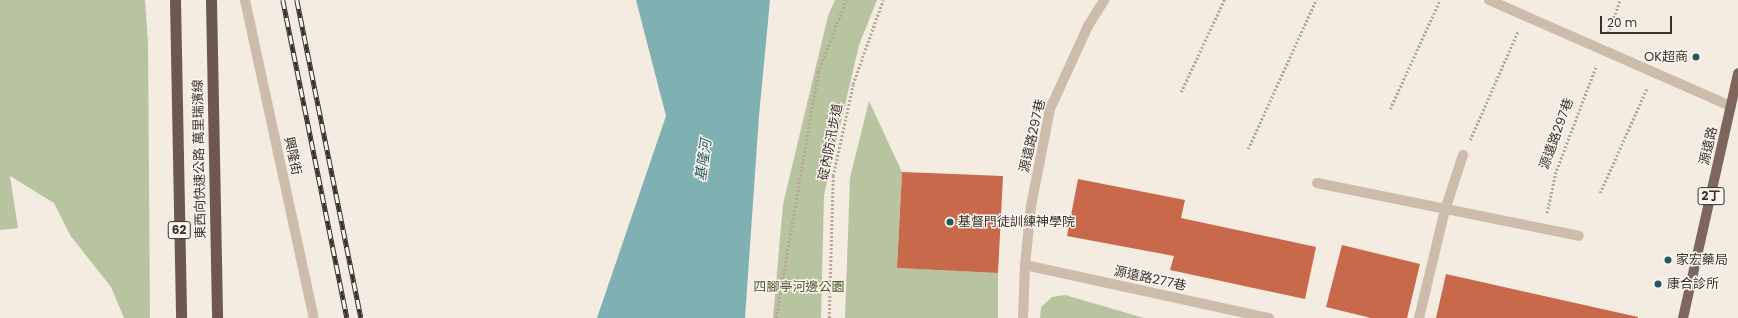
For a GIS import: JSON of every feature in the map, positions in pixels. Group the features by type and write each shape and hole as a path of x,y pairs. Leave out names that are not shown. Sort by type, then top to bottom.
{"highway":[{"name":"東西向快速公路 萬里瑞濱線","path":"175,0 181,318"},
{"name":"東西向快速公路 萬里瑞濱線","path":"211,0 217,318"}],"main road":[{"name":"源遠路","path":"1683,318 1738,74"}],"street":[{"name":"興隆街","path":"245,0 314,318"},
{"name":"源遠路297巷","path":"1023,318 1024,265 1031,206 1050,109 1088,26 1104,0"},
{"path":"1489,0 1731,106"},
{"path":"1419,318 1446,210 1463,155"},
{"path":"1317,183 1544,230 1580,236"},
{"name":"源遠路277巷","path":"1024,265 1269,318"}],"path":[{"path":"776,318 818,72 846,0"},
{"name":"碇內防汛步道","path":"829,318 833,176 853,84 883,0"},
{"path":"1181,92 1224,0"},
{"path":"1248,149 1316,0"},
{"path":"1390,109 1440,0"},
{"name":"源遠路297巷","path":"1544,230 1555,174 1603,50 1620,0"},
{"path":"1463,155 1525,16"},
{"path":"1600,193 1654,73"}],"green space":[{"path":"0,0 145,0 148,42 150,318 124,318 111,287 70,235 54,203 10,176 18,228 0,230"},
{"name":"四腳亭河邊公園","path":"835,0 877,0 859,45 824,195 821,318 773,318 783,204 828,16"},
{"path":"869,101 902,172 897,268 998,273 998,318 845,318 850,178"},
{"path":"1065,295 1144,318 1040,318 1041,307 1052,297"}],"water":[{"name":"基隆河","path":"636,0 770,0 759,116 745,318 597,318 666,116"}],"building":[{"name":"基督門徒訓練神學院","path":"902,172 1003,176 998,273 897,268"},
{"path":"1078,179 1185,200 1181,218 1316,247 1305,299 1170,270 1174,256 1067,236"},
{"path":"1342,245 1420,264 1407,318 1371,318 1326,307"},
{"path":"1446,274 1638,317 1638,318 1436,318"}],"railway":[{"path":"283,0 347,318"},
{"path":"297,0 361,318"}],"place":[{"name":"OK超商","path":"1696,57"},
{"name":"基督門徒訓練神學院","path":"950,222"},
{"name":"家宏藥局","path":"1668,260"},
{"name":"康合診所","path":"1658,284"}]}
